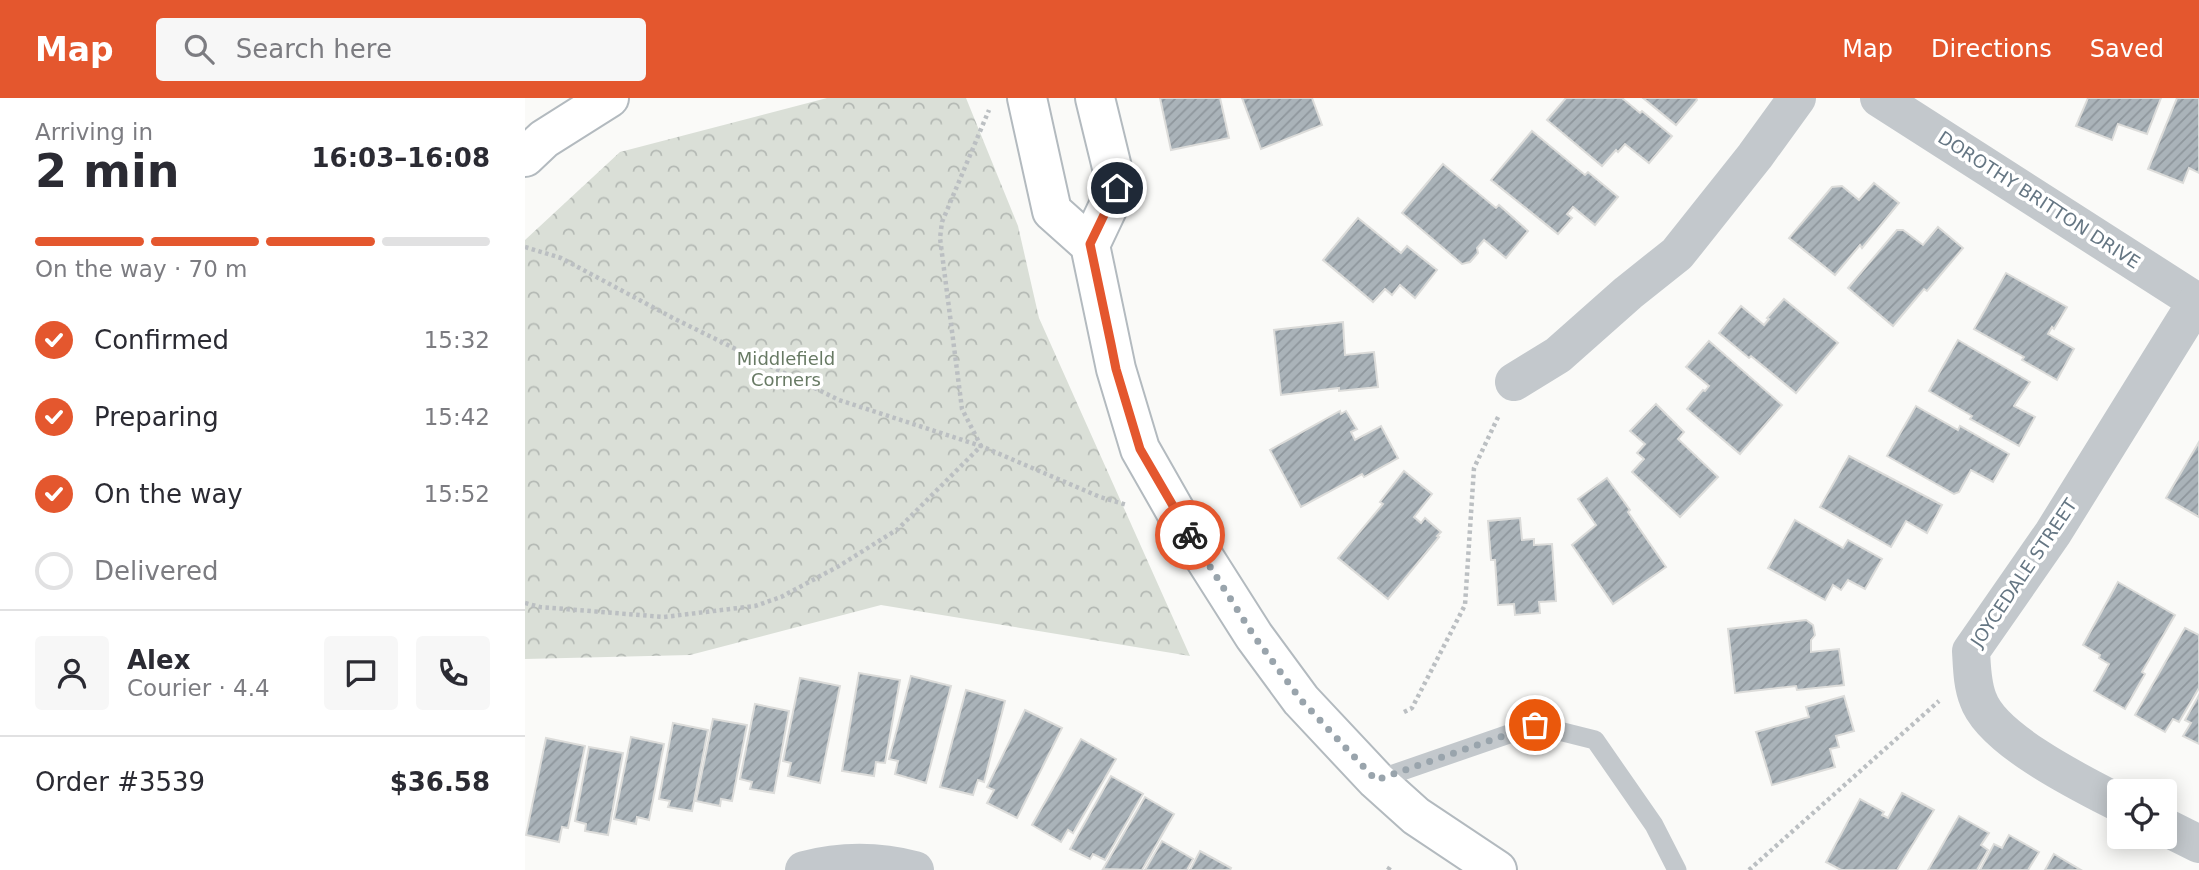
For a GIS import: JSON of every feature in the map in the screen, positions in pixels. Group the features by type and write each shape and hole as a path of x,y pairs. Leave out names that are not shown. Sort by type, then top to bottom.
{"main road":[{"path":"525,157 544,139 610,98"},
{"path":"1027,98 1052,211 1090,244 1116,369 1140,449 1181,521 1254,636 1301,700 1376,780 1416,816 1497,870"},
{"path":"1090,244 1117,188 1095,98"}],"street":[{"path":"1514,382 1558,355 1677,254 1797,98"},
{"name":"DOROTHY BRITTON DRIVE","path":"1879,98 2198,302"},
{"name":"JOYCEDALE STREET","path":"2107,796 2033,756 1991,720 1978,701 1972,674 1971,651 2053,533 2198,302"},
{"path":"2177,833 2199,844"},
{"path":"804,870 830,863 860,861 915,870"}],"lane":[{"path":"1376,780 1535,725 1595,740 1654,825 1677,870"}],"path":[{"path":"981,446 962,409 940,238 942,222 989,110"},
{"path":"525,247 561,258 673,318 839,400 981,446 1100,497 1181,521"},
{"path":"1404,712 1412,708 1465,605 1474,468 1514,382"},
{"path":"525,603 540,607 664,617 755,606 781,597 839,566 898,529 981,446"},
{"path":"1749,870 1903,731 1972,674"}],"green space":[{"name":"Middlefield Corners","path":"827,98 966,98 1018,226 1039,318 1190,656 881,605 690,655 525,659 525,240 620,152"}],"building":[{"path":"1160,98 1220,98 1229,138 1171,150"},
{"path":"1242,98 1312,98 1322,125 1261,149"},
{"path":"1566,98 1622,98 1672,136 1649,163 1625,144 1602,166 1547,120"},
{"path":"1643,98 1696,98 1697,100 1676,125"},
{"path":"2088,98 2161,98 2147,134 2118,124 2112,140 2076,126"},
{"path":"2177,98 2199,98 2199,173 2189,168 2183,183 2148,169"},
{"path":"1532,131 1585,175 1588,172 1618,197 1595,225 1573,207 1567,214 1572,218 1558,234 1491,180"},
{"path":"1443,164 1496,208 1499,205 1528,231 1506,258 1484,240 1470,262 1462,264 1402,213"},
{"path":"1874,183 1899,203 1862,248 1860,245 1835,275 1789,238 1832,187 1842,186 1859,200"},
{"path":"1358,218 1401,253 1407,246 1437,270 1415,298 1400,285 1392,295 1385,289 1373,302 1323,260"},
{"path":"1938,227 1963,248 1893,326 1848,288 1897,230 1903,230 1923,245"},
{"path":"2006,273 2067,307 2048,334 2074,349 2057,380 2022,360 2024,357 1974,329"},
{"path":"1784,299 1838,343 1796,393 1719,333 1741,306 1764,325"},
{"path":"1343,322 1345,355 1374,352 1378,387 1339,391 1339,388 1281,395 1274,330"},
{"path":"1958,340 2030,382 2014,406 2035,417 2019,446 1970,419 1972,416 1929,391"},
{"path":"1709,341 1782,405 1740,454 1687,409 1709,386 1686,367"},
{"path":"1656,404 1684,432 1678,439 1718,477 1680,517 1632,472 1644,459 1637,453 1645,444 1630,431"},
{"path":"1916,406 1958,430 1960,426 2009,454 1993,482 1971,470 1959,492 1954,494 1887,456"},
{"path":"1340,411 1341,414 1346,411 1357,429 1351,432 1355,440 1381,426 1398,458 1301,507 1270,450"},
{"path":"2199,442 2199,517 2166,498"},
{"path":"1849,456 1942,505 1927,533 1906,521 1891,547 1820,507"},
{"path":"1404,471 1432,494 1414,517 1421,523 1425,518 1441,532 1388,599 1338,558 1383,504 1380,502"},
{"path":"1607,478 1666,567 1613,604 1572,545 1596,525 1578,499"},
{"path":"1520,518 1522,540 1534,539 1534,545 1552,544 1556,601 1539,602 1540,613 1515,615 1514,604 1498,605 1495,560 1491,560 1488,521"},
{"path":"1795,520 1843,548 1848,540 1882,559 1865,589 1848,580 1841,590 1833,585 1825,600 1768,568"},
{"path":"2118,582 2175,615 2142,672 2145,674 2125,709 2094,691 2109,664 2083,645"},
{"path":"1806,620 1813,625 1815,635 1811,640 1811,652 1839,649 1844,685 1797,690 1796,686 1735,693 1728,629"},
{"path":"2185,628 2199,635 2199,688 2179,722 2173,719 2165,732 2135,715"},
{"path":"859,673 900,680 885,763 876,762 874,776 842,771"},
{"path":"911,676 951,686 926,783 895,774 898,761 889,759"},
{"path":"800,678 840,686 820,783 788,776 791,763 783,761"},
{"path":"966,690 1005,701 984,782 978,780 973,795 940,787"},
{"path":"2199,695 2199,744 2183,736 2191,723 2185,720"},
{"path":"1844,696 1854,731 1836,736 1839,747 1830,749 1835,767 1772,785 1756,732 1809,717 1806,707"},
{"path":"755,704 789,711 774,793 750,789 752,782 740,779"},
{"path":"1025,710 1062,728 1017,818 987,803 994,790 987,787"},
{"path":"713,719 747,725 732,801 721,799 720,806 696,801"},
{"path":"673,723 708,730 692,811 668,807 670,801 659,799"},
{"path":"631,737 664,744 649,820 637,817 636,824 614,819"},
{"path":"546,738 585,746 568,828 562,827 559,842 526,835"},
{"path":"1081,739 1116,759 1073,833 1068,830 1061,842 1032,825"},
{"path":"589,747 623,753 608,835 585,831 586,824 575,821"},
{"path":"1111,776 1143,794 1105,860 1093,854 1090,859 1070,849"},
{"path":"1902,793 1934,810 1897,870 1841,870 1826,862 1860,799 1884,812 1882,815 1888,818"},
{"path":"1145,797 1174,814 1142,870 1103,869"},
{"path":"1959,816 1989,833 1981,845 1988,850 1977,870 1928,870"},
{"path":"2009,835 2039,852 2028,870 1980,870 1994,844 2002,848"},
{"path":"1162,841 1193,859 1187,870 1145,870"},
{"path":"1200,851 1231,868 1230,870 1190,870"},
{"path":"2054,854 2081,870 2045,870"}],"way so far":[{"path":"1190,535 1254,636 1301,700 1376,780 1535,725"}],"route":[{"path":"1117,188 1090,244 1116,369 1140,449 1190,535"}]}
